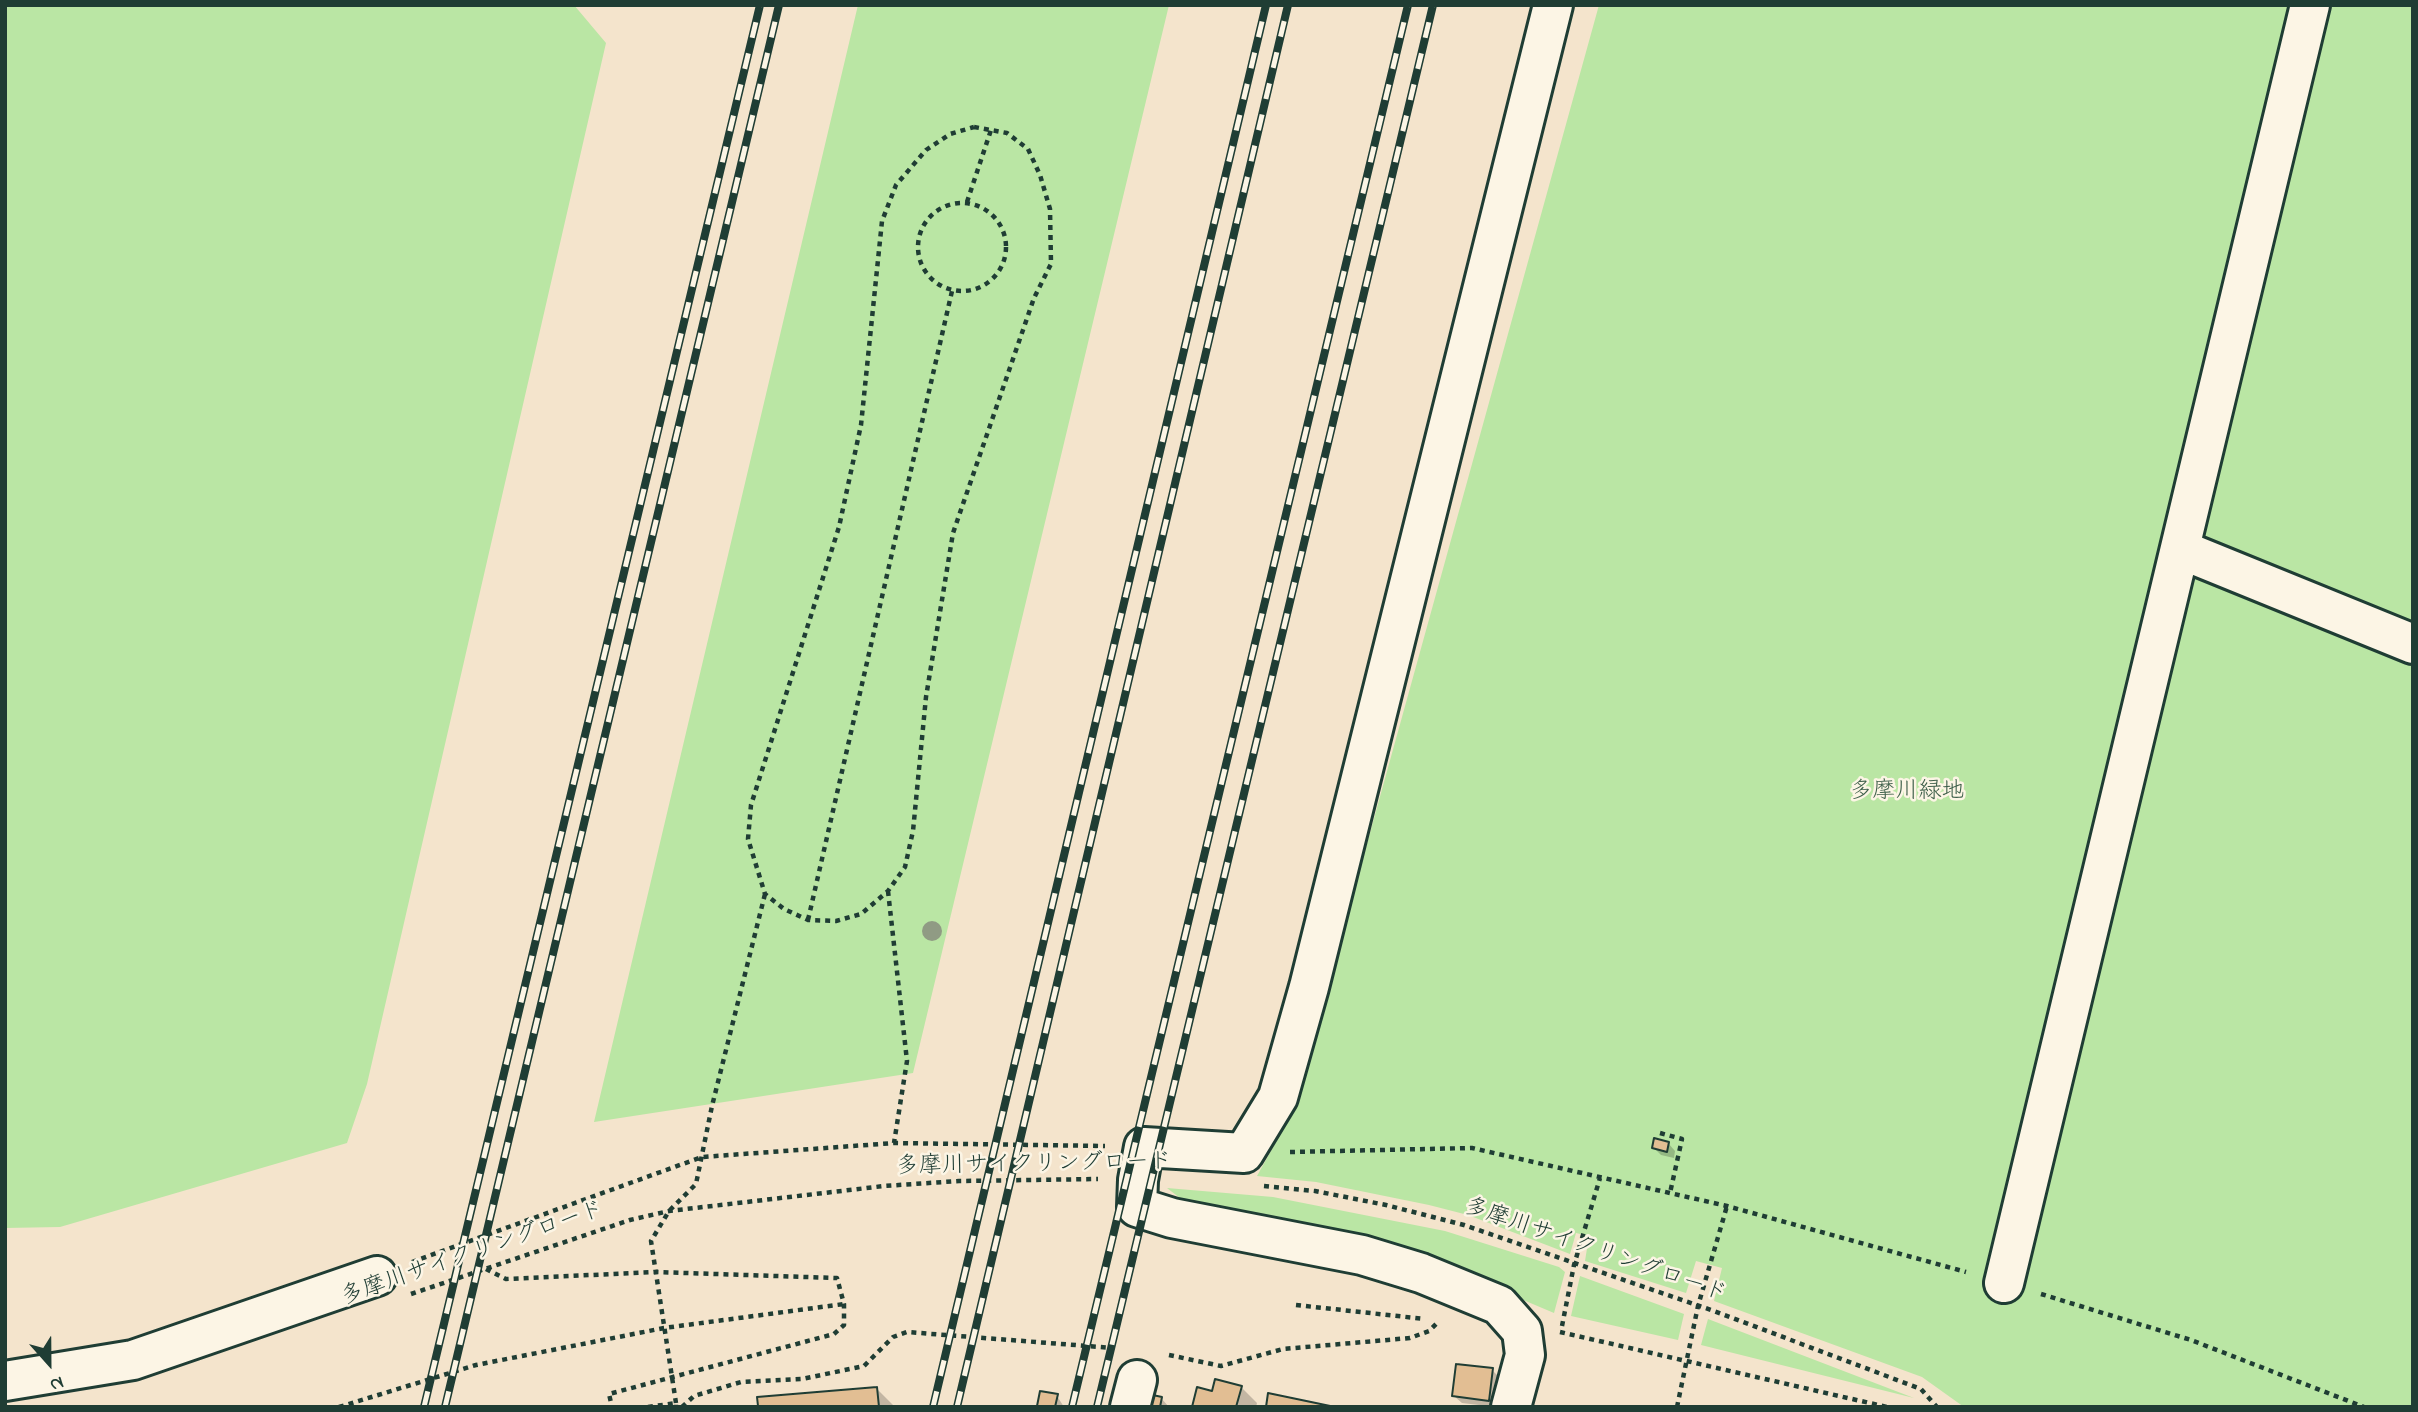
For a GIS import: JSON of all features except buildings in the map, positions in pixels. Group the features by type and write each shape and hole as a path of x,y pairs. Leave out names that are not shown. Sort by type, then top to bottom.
{"lane":[{"path":"1511,1407 1525,1354 1522,1331 1499,1305 1421,1273 1362,1255 1172,1218 1137,1207 1141,1163 1250,1169 1278,1097 1294,1049 1553,5"},
{"path":"2004,1283 2182,550 2310,5"},
{"path":"2182,550 2413,644"},
{"path":"5,1381 134,1360 388,1287"}],"path":[{"path":"648,1407 676,1405 651,1241 669,1211 696,1185 765,894 748,839 751,805 839,527 862,425 882,222 896,185 926,150 950,134 974,127 1007,133 1028,149 1041,175 1053,234 1051,264 1030,312 953,533 926,697 913,831 905,867 888,891 861,914 836,921 808,920 784,909 765,894"},
{"path":"967,202 991,130"},
{"path":"967,202 993,214 1002,226 1007,240 1006,254 1002,268 987,284 966,291 952,290 926,275 917,247 927,219 939,209 967,202"},
{"path":"808,920 952,290"},
{"path":"888,891 907,1061 894,1143"},
{"path":"1660,1133 1682,1139 1670,1194"},
{"path":"388,1287 702,1157 894,1143 1141,1163"},
{"path":"1250,1169 1472,1148 1727,1206 2004,1283 2191,1340 2364,1407"},
{"name":"多摩川サイクリングロード","path":"388,1287 486,1269 630,1220 669,1211 884,1186 1141,1163"},
{"name":"多摩川サイクリングロード","path":"1250,1169 1315,1191 1428,1213 1698,1306 1921,1389 1937,1407"},
{"path":"1564,1314 1574,1265 1600,1178"},
{"path":"1676,1407 1698,1306 1727,1206"},
{"path":"486,1269 506,1279 655,1272 837,1278 844,1304 844,1325 834,1334 609,1394 612,1407"},
{"path":"339,1407 475,1365 664,1328 844,1304"},
{"path":"682,1407 694,1396 741,1382 802,1379 864,1366 893,1338 906,1332 1137,1379 1221,1366 1283,1349 1410,1338 1429,1331 1440,1321 1296,1305"},
{"path":"1550,1330 1887,1407"}],"green space":[{"path":"5,5 574,5 606,43 367,1084 347,1143 60,1227 5,1228"},
{"path":"858,5 1169,5 913,1073 594,1122"},
{"name":"多摩川緑地","path":"1599,5 2413,5 2413,1407 1964,1407 1922,1377 1714,1301 1722,1268 1696,1261 1686,1293 1585,1261 1589,1236 1576,1233 1570,1254 1468,1215 1429,1205 1316,1182 1257,1176 1293,1111"},
{"path":"1167,1188 1273,1197 1445,1231 1559,1267 1565,1272 1554,1313 1450,1269 1185,1202"},
{"path":"1580,1276 1684,1314 1678,1340 1571,1316"},
{"path":"1708,1319 1914,1398 1701,1345"}],"railway":[{"path":"424,1407 760,5"},
{"path":"445,1407 779,5"},
{"path":"933,1407 1266,5"},
{"path":"957,1407 1288,5"},
{"path":"1072,1407 1408,5"},
{"path":"1097,1407 1433,5"}]}
